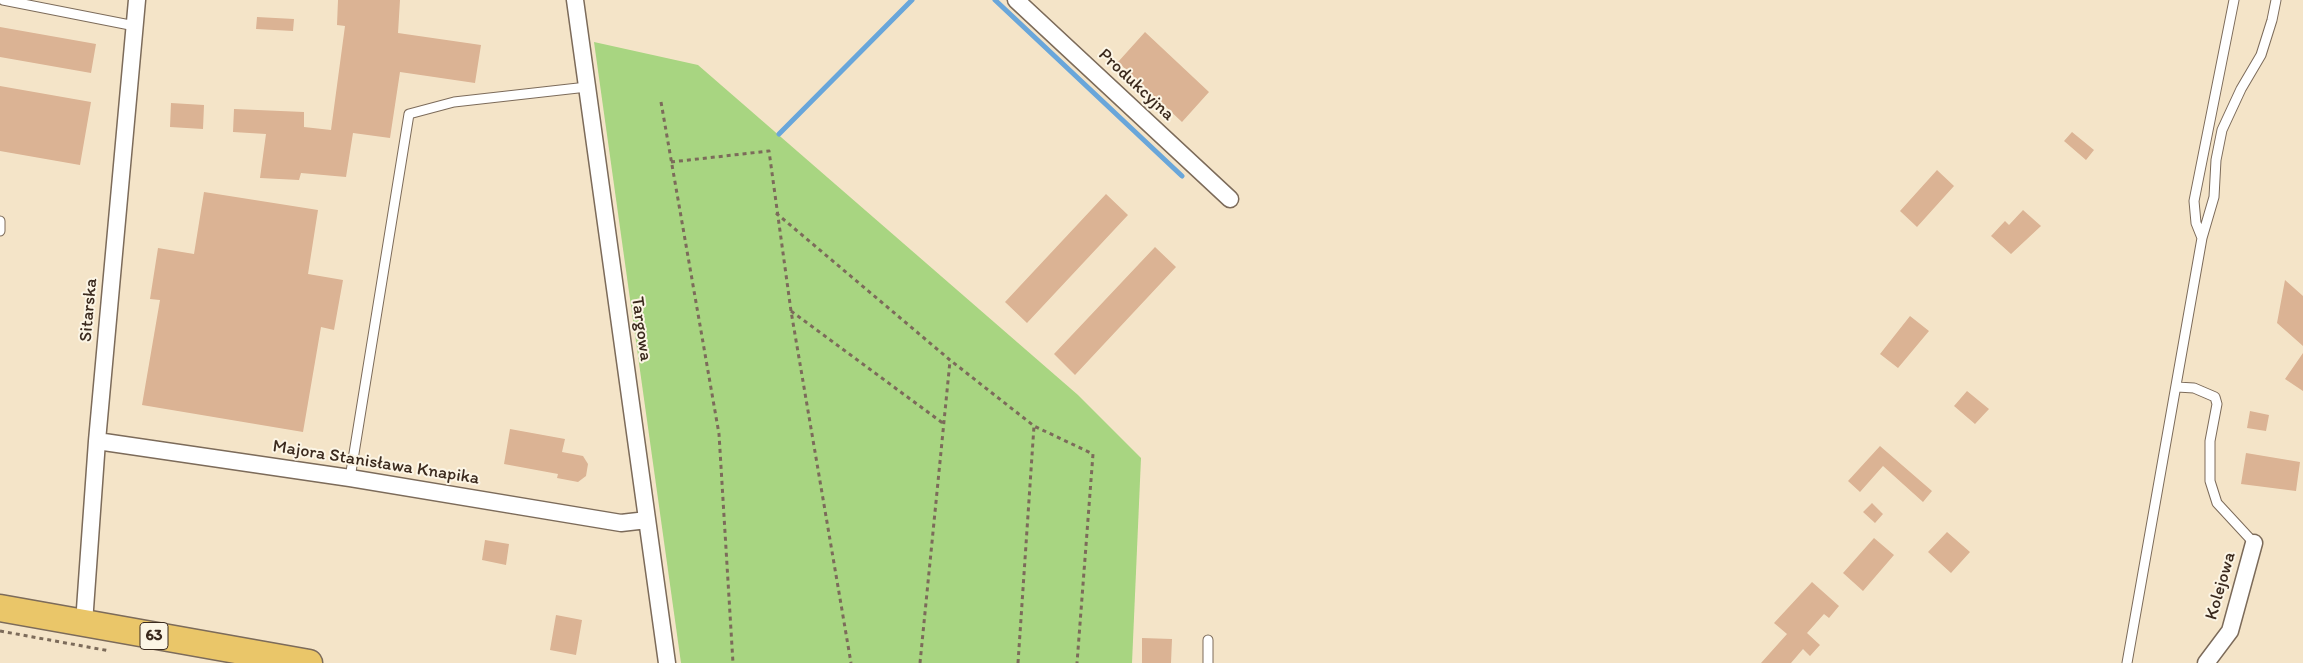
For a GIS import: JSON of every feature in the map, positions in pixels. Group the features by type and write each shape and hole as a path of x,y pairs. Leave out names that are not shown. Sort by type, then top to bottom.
{"main road":[{"name":"63","path":"0,608 81,634 309,663"}],"street":[{"name":"Sitarska","path":"81,634 137,0"},
{"name":"Targowa","path":"575,0 667,663"},
{"name":"Produkcyjna","path":"1016,0 1230,199"},
{"name":"Majora Stanisława Knapika","path":"97,441 350,478 621,523 647,520"},
{"name":"Kolejowa","path":"2206,663 2230,631 2254,543"}],"lane":[{"path":"3,0 135,26"},
{"path":"2202,238 2196,223 2194,201 2234,0"},
{"path":"2127,663 2202,238 2214,198 2222,130 2241,89 2261,55 2276,0"},
{"path":"350,478 409,114 454,102 587,87"},
{"path":"2205,144 2219,147"},
{"path":"0,221 0,232"},
{"path":"2177,387 2194,388 2215,397 2217,404 2210,441 2210,481 2217,503 2254,543"},
{"path":"1208,640 1208,663"}],"path":[{"path":"662,102 719,434 733,663"},
{"path":"671,162 769,151 776,213 791,311 851,663"},
{"path":"776,213 950,360 1034,426 1093,454 1077,663"},
{"path":"791,311 945,424"},
{"path":"920,663 950,360"},
{"path":"1018,663 1034,426"},
{"path":"0,631 81,634"}],"green space":[{"path":"594,42 698,65 1078,395 1141,458 1132,663 681,663"}],"building":[{"path":"338,0 400,0 398,33 481,45 475,83 400,72 390,138 353,133 346,177 301,173 299,180 260,178 266,134 233,132 234,109 304,112 304,127 331,130 345,26 337,25"},
{"path":"257,17 294,19 293,31 256,29"},
{"path":"0,27 96,44 91,73 0,57"},
{"path":"1145,32 1209,92 1182,122 1118,62"},
{"path":"0,86 91,102 80,165 0,151"},
{"path":"171,103 204,105 203,129 170,127"},
{"path":"2072,132 2094,150 2086,160 2064,141"},
{"path":"1937,170 1954,186 1917,227 1900,211"},
{"path":"204,192 318,210 308,274 343,280 334,330 321,327 303,432 142,405 160,300 150,299 158,248 194,254"},
{"path":"1106,194 1128,215 1027,323 1005,302"},
{"path":"2023,210 2041,226 2011,254 1991,236 2005,221 2009,225"},
{"path":"1155,247 1176,267 1075,375 1054,354"},
{"path":"2285,280 2303,296 2303,346 2277,323"},
{"path":"1910,316 1929,331 1898,368 1880,354"},
{"path":"2303,353 2303,391 2285,379"},
{"path":"1967,391 1989,409 1975,424 1954,406"},
{"path":"2250,411 2269,415 2266,431 2247,428"},
{"path":"510,429 565,439 562,452 583,456 588,464 586,476 578,482 557,478 558,474 504,464"},
{"path":"1880,446 1932,491 1923,502 1883,466 1860,492 1848,481"},
{"path":"2246,453 2300,462 2296,491 2241,484"},
{"path":"1872,503 1883,514 1875,523 1863,512"},
{"path":"1947,532 1970,552 1951,573 1928,552"},
{"path":"1874,538 1894,555 1863,591 1843,573"},
{"path":"485,540 509,544 506,565 482,560"},
{"path":"1812,582 1839,606 1829,618 1824,614 1807,633 1820,645 1810,656 1803,649 1791,663 1761,663 1787,634 1774,623"},
{"path":"556,615 582,620 576,655 550,650"},
{"path":"1142,638 1172,639 1171,663 1142,663"}],"waterway":[{"path":"779,134 912,0"},
{"path":"995,0 1182,176"}]}
